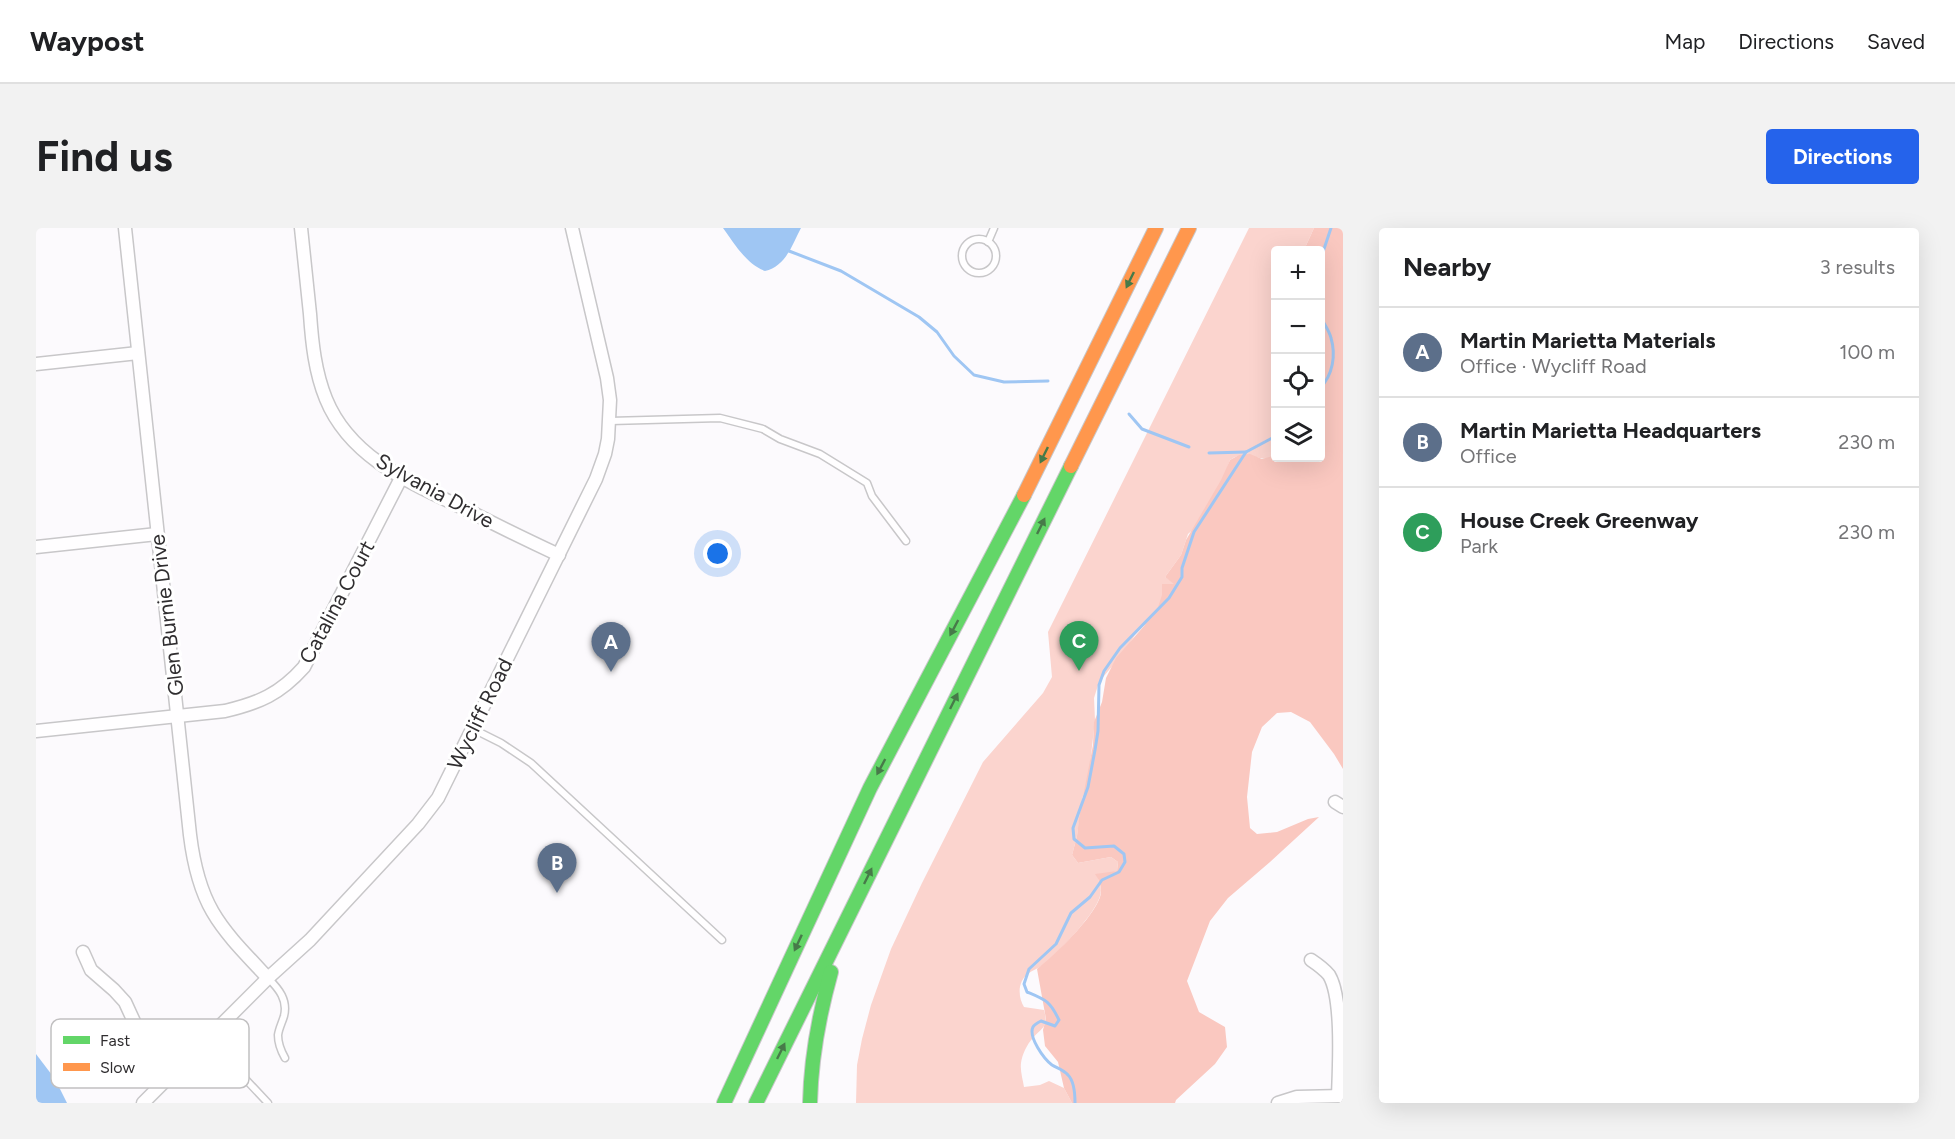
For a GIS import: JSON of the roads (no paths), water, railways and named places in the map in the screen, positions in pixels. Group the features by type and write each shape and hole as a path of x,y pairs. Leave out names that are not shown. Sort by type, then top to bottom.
{"highway":[{"path":"724,1103 870,788 1019,505 1156,228"},
{"path":"756,1103 1189,228"},
{"path":"810,1103 811,1066 820,1011 845,921"},
{"path":"717,1103 733,1084"}],"street":[{"name":"Glen Burnie Drive","path":"125,228 190,835 199,884 209,908 224,931 268,978"},
{"name":"Sylvania Drive","path":"301,228 314,352 319,378 326,399 339,424 356,444 401,477 559,555"},
{"name":"Wycliff Road","path":"228,1019 310,940 418,824 447,782 599,471 605,454 610,421 610,400 602,353 572,228"},
{"path":"36,364 138,353"},
{"name":"Catalina Court","path":"36,730 225,711 251,704 274,694 293,680 304,667 401,477"},
{"path":"36,547 157,534"},
{"path":"83,952 91,970 125,1002 133,1019"},
{"path":"1278,1103 1297,1097 1341,1096 1340,1029 1336,992 1330,976 1321,966 1311,960"},
{"name":"Wycliff Road","path":"148,1101 160,1088"}],"lane":[{"path":"988,242 994,228"},
{"path":"978,239 988,242 995,251 995,263 987,272 970,272 963,263 964,247 967,243 978,239"},
{"path":"610,421 720,418 763,429 780,439 820,454 867,483 872,496 906,541"},
{"path":"473,729 501,742 531,764 722,940"},
{"path":"268,978 280,990 284,1000 285,1008 278,1036 279,1046 285,1058"},
{"path":"249,1083 268,1103"}],"water":[{"path":"723,228 801,228 783,260 765,271 746,258"},
{"path":"36,1054 51,1074 51,1088 60,1088 67,1103 36,1103"}],"waterway":[{"path":"1325,246 1331,228"},
{"path":"789,251 841,271 919,317 937,332 954,356 974,375 1004,382 1048,381"},
{"path":"1325,325 1330,335 1333,351 1331,371 1325,382"},
{"path":"1129,414 1142,429 1189,447"},
{"path":"1075,1103 1072,1081 1065,1072 1045,1058 1038,1048 1032,1031 1033,1027 1041,1021 1055,1026 1059,1020 1050,1005 1027,992 1024,984 1029,969 1056,944 1071,913 1090,897 1102,880 1119,872 1125,862 1124,854 1114,846 1085,848 1074,839 1073,828 1088,787 1095,750 1098,731 1099,685 1104,671 1120,648 1169,598 1182,577 1182,568 1194,532 1246,452 1271,439"},
{"path":"1209,453 1246,452"}],"place":[{"name":"House Creek Greenway","path":"1079,671"},
{"name":"Martin Marietta Materials","path":"611,672"},
{"name":"Martin Marietta Headquarters","path":"557,893"}]}
